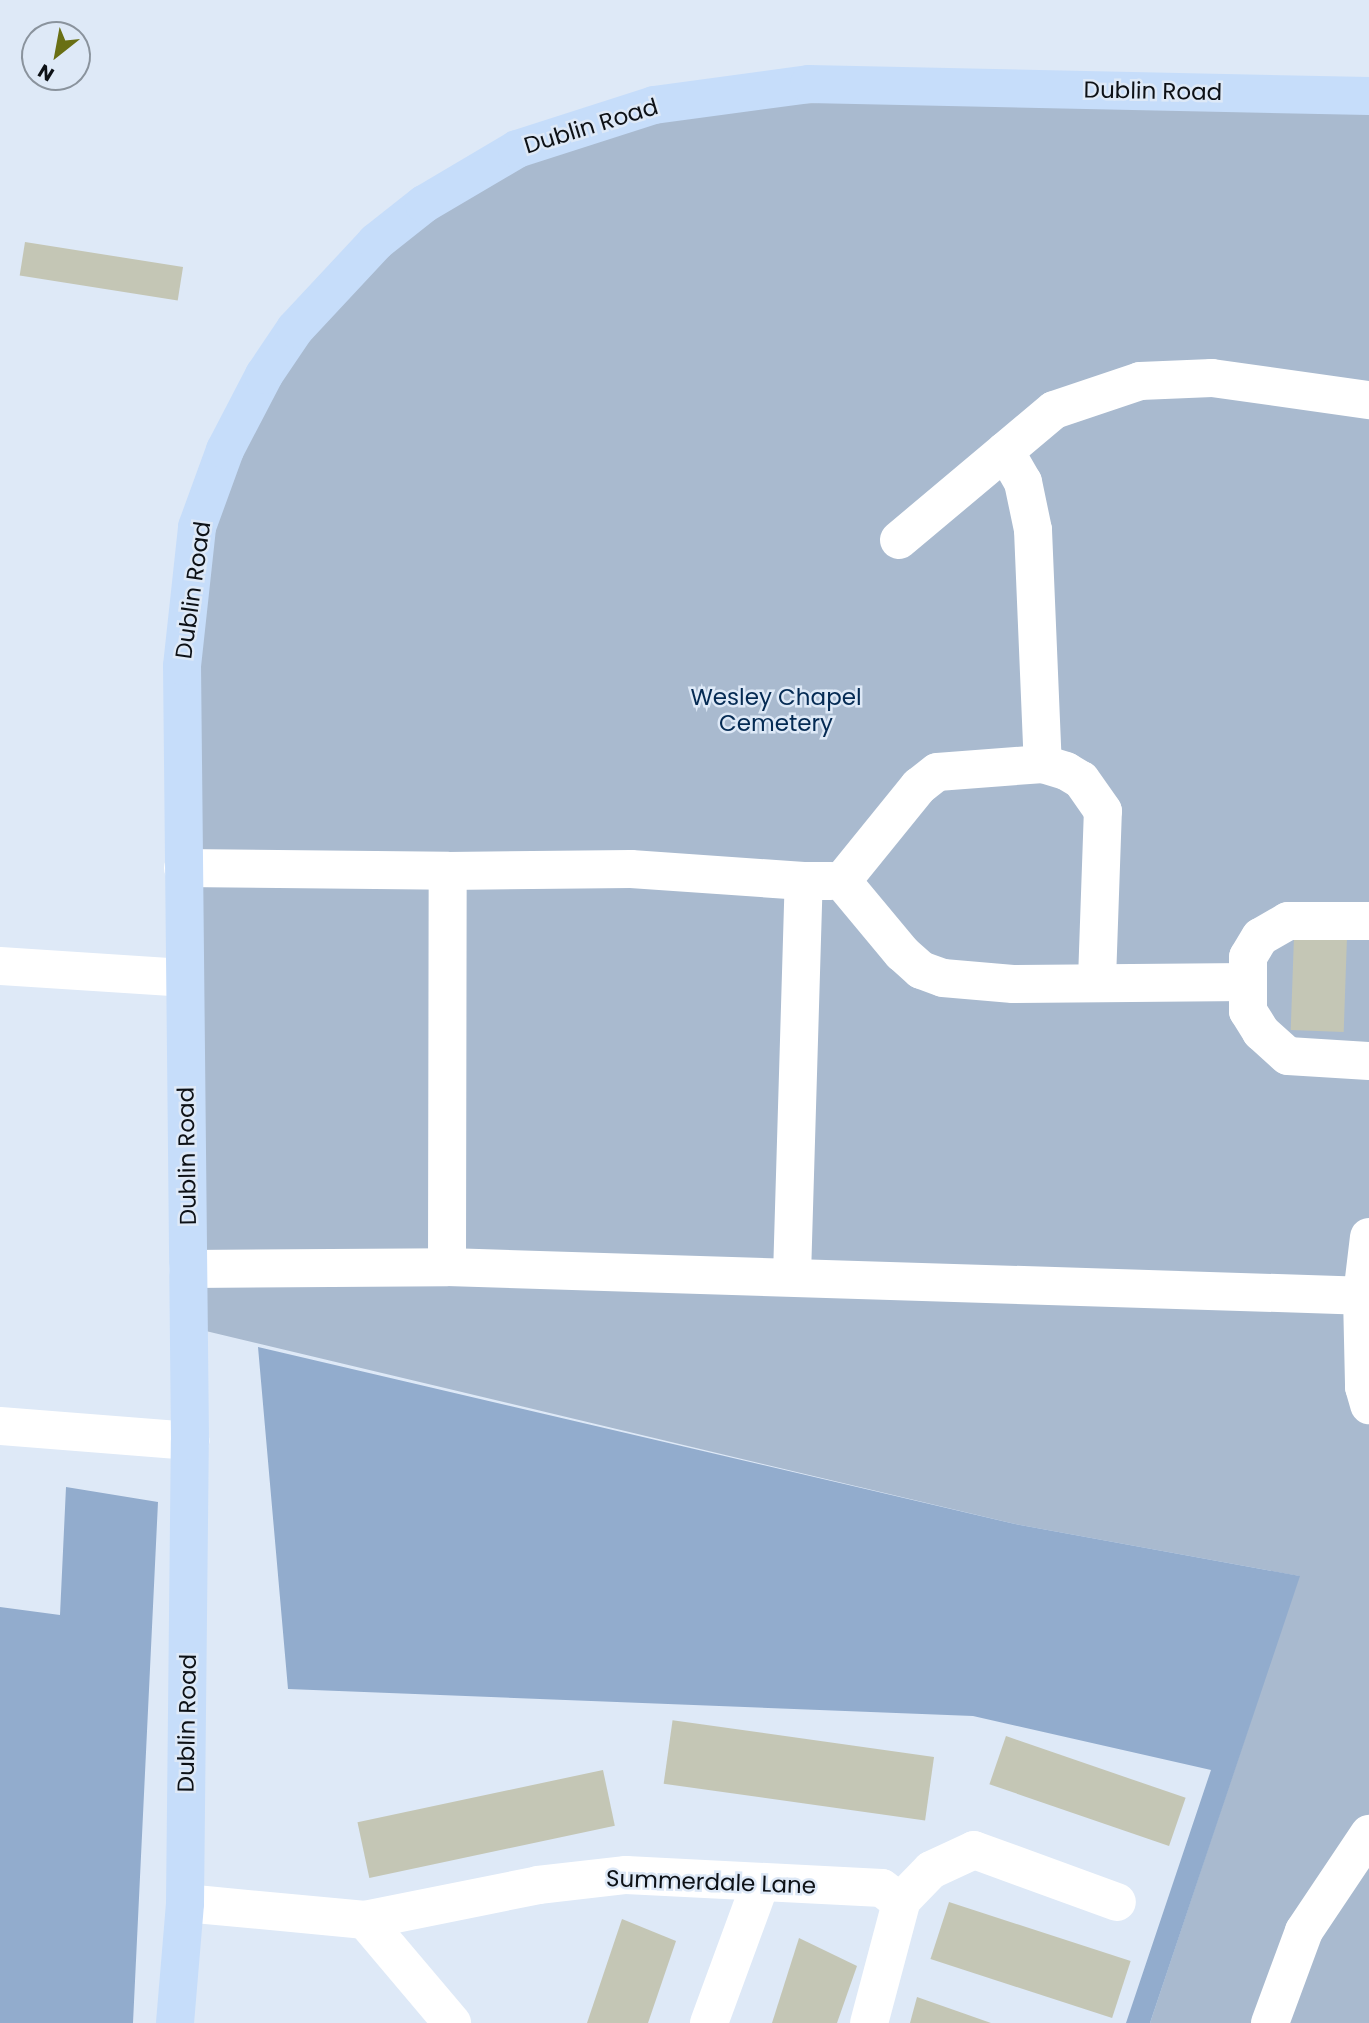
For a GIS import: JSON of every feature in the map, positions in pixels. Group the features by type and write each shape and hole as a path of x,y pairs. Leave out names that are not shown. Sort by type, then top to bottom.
{"main road":[{"name":"Dublin Road","path":"175,2023 185,1903 190,1441 182,666 197,527 225,450 264,375 295,330 376,242 424,204 517,149 559,132 654,105 730,92 809,84 1369,96"}],"street":[{"path":"899,540 1054,410 1140,381 1212,378 1369,400"},
{"path":"1006,451 1023,482 1032,530 1043,764"},
{"path":"842,881 919,786 937,772 1043,764 1081,780 1103,811 1097,980"},
{"path":"183,868 448,872 631,869 804,881 842,881 921,970 972,982 1248,982"},
{"path":"447,1267 448,872"},
{"path":"792,1276 804,881"},
{"path":"1369,921 1288,921 1260,937 1248,957 1248,1011 1261,1032 1288,1056 1369,1061"},
{"path":"0,967 184,978"},
{"path":"1369,1237 1364,1387 1369,1405"},
{"path":"188,1269 447,1267 1366,1296"},
{"path":"0,1426 190,1441"},
{"path":"1270,2023 1304,1931 1369,1834"},
{"path":"869,2023 901,1901 930,1870 974,1850 1117,1902"},
{"name":"Summerdale Lane","path":"185,1903 365,1920 538,1885 626,1875 882,1888 901,1901"},
{"path":"709,2023 761,1882"},
{"path":"365,1920 452,2023"}],"green space":[{"name":"Wesley Chapel Cemetery","path":"1369,96 1369,2023 1150,2023 1299,1576 1015,1524 189,1327 182,666 238,422 424,204 654,105"}],"shaded area":[{"path":"258,1347 1015,1524 1300,1576 1150,2023 1126,2023 1211,1770 973,1716 288,1689"},
{"path":"66,1487 158,1502 133,2023 0,2023 0,1607 60,1615"}],"building":[{"path":"25,242 183,267 178,301 20,276"},
{"path":"1294,935 1347,937 1344,1032 1291,1030"},
{"path":"673,1720 934,1757 925,1820 664,1784"},
{"path":"1006,1736 1186,1798 1169,1846 989,1784"},
{"path":"603,1770 615,1826 369,1878 357,1822"},
{"path":"949,1902 1131,1961 1112,2018 930,1959"},
{"path":"622,1919 676,1941 648,2023 587,2023"},
{"path":"799,1938 857,1966 837,2023 772,2023"},
{"path":"917,1997 991,2023 910,2023"}]}
